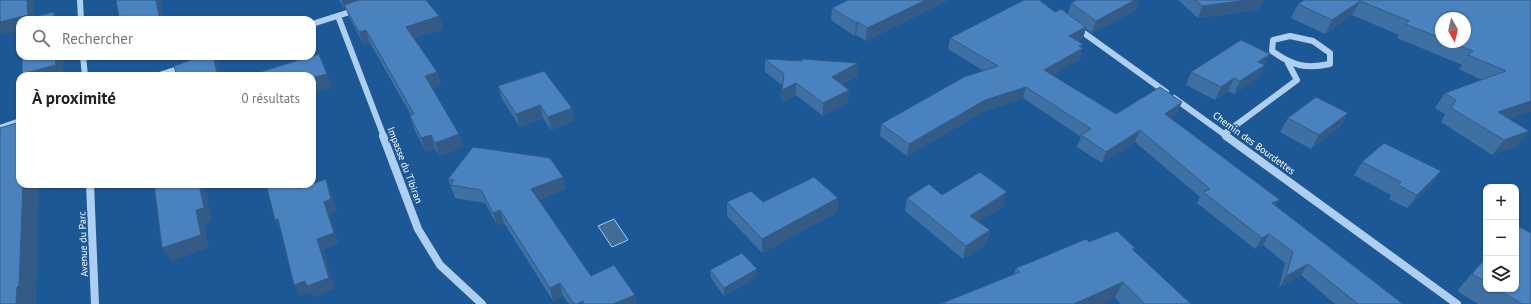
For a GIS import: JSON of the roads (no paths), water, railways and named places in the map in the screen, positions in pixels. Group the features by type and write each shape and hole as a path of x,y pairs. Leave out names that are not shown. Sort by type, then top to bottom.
{"street":[{"path":"80,0 81,16"},
{"path":"316,23 360,9"},
{"name":"Impasse du Tibiran","path":"338,16 418,228 440,265 482,304"},
{"name":"Chemin des Bourdettes","path":"1070,23 1457,304"},
{"path":"1224,134 1297,80 1288,63 1272,51 1273,40 1290,36 1313,41 1330,53 1330,64 1312,68 1288,63"},
{"path":"83,60 84,72"},
{"path":"169,72 194,64"},
{"path":"0,128 16,122"},
{"name":"Avenue du Parc","path":"90,188 95,304"}],"water":[{"path":"614,219 628,240 612,247 598,226"}]}
